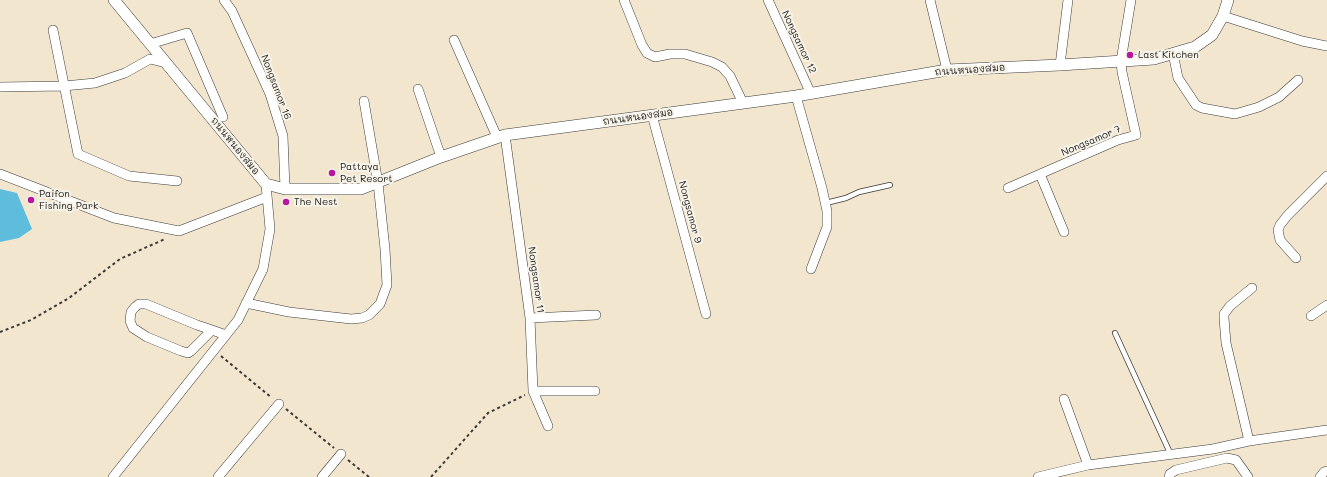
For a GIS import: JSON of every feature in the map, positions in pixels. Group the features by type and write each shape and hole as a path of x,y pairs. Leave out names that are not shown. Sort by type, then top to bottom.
{"street":[{"name":"ถนนหนองสมอ","path":"114,0 218,124 266,184 285,189 361,189 441,157 501,136 811,94 947,70 1154,59 1195,47 1212,35 1223,16 1228,0"},
{"name":"Nongsamor 16","path":"224,0 232,10 270,94 283,136 285,189"},
{"path":"624,0 642,45 647,53 655,57 670,54 685,54 712,62 722,67 730,76 743,103"},
{"name":"Nongsamor 12","path":"768,0 811,94"},
{"path":"930,0 947,70"},
{"path":"1060,65 1068,0"},
{"path":"1121,61 1131,0"},
{"path":"1223,16 1327,46"},
{"path":"53,30 78,154 129,176 177,181"},
{"path":"150,44 187,33 223,116"},
{"name":"Nongsamor 11","path":"454,40 501,136 530,318 533,391 548,426"},
{"path":"1173,53 1178,78 1196,105 1202,108 1235,114 1259,107 1279,97 1298,80"},
{"path":"0,87 64,86 95,82 125,73 150,59 166,63"},
{"name":"Nongsamor 7","path":"1008,188 1118,140 1136,135 1122,72 1121,61"},
{"path":"418,89 441,157"},
{"path":"796,96 827,211 827,228 811,269"},
{"path":"246,303 289,312 351,319 362,318 369,315 380,304 387,285 385,249 378,183 364,101"},
{"name":"Nongsamor 9","path":"652,115 706,314"},
{"path":"0,174 114,218 179,231 267,197"},
{"path":"1040,174 1064,232"},
{"path":"1296,258 1280,240 1278,230 1287,216 1327,176"},
{"path":"113,477 238,320 263,269 270,229 266,184"},
{"path":"1249,441 1226,343 1224,314 1230,306 1252,288"},
{"path":"212,330 188,353 147,337 133,328 130,321 131,312 139,304 146,304 226,335"},
{"path":"1311,316 1327,305"},
{"path":"530,318 596,315"},
{"path":"533,391 595,391"},
{"path":"1064,399 1088,465"},
{"path":"218,477 279,404"},
{"path":"1038,477 1088,465 1213,449 1249,441 1327,430"},
{"path":"322,477 341,454"},
{"path":"1170,477 1170,474 1176,470 1227,458 1236,460 1248,477"},
{"path":"1320,477 1327,471"}],"lane":[{"path":"826,203 846,198 859,192 890,185"},
{"path":"1115,333 1171,455"}],"path":[{"path":"0,332 31,320 69,298 120,259 170,237 179,231"},
{"path":"214,351 369,477"},
{"path":"431,477 488,413 533,391"}],"water":[{"path":"0,189 17,193 32,229 19,238 0,242"}],"place":[{"name":"Last Kitchen","path":"1130,55"},
{"name":"Pattaya Pet Resort","path":"332,173"},
{"name":"Paifon Fishing Park","path":"31,200"},
{"name":"The Nest","path":"286,202"}]}
